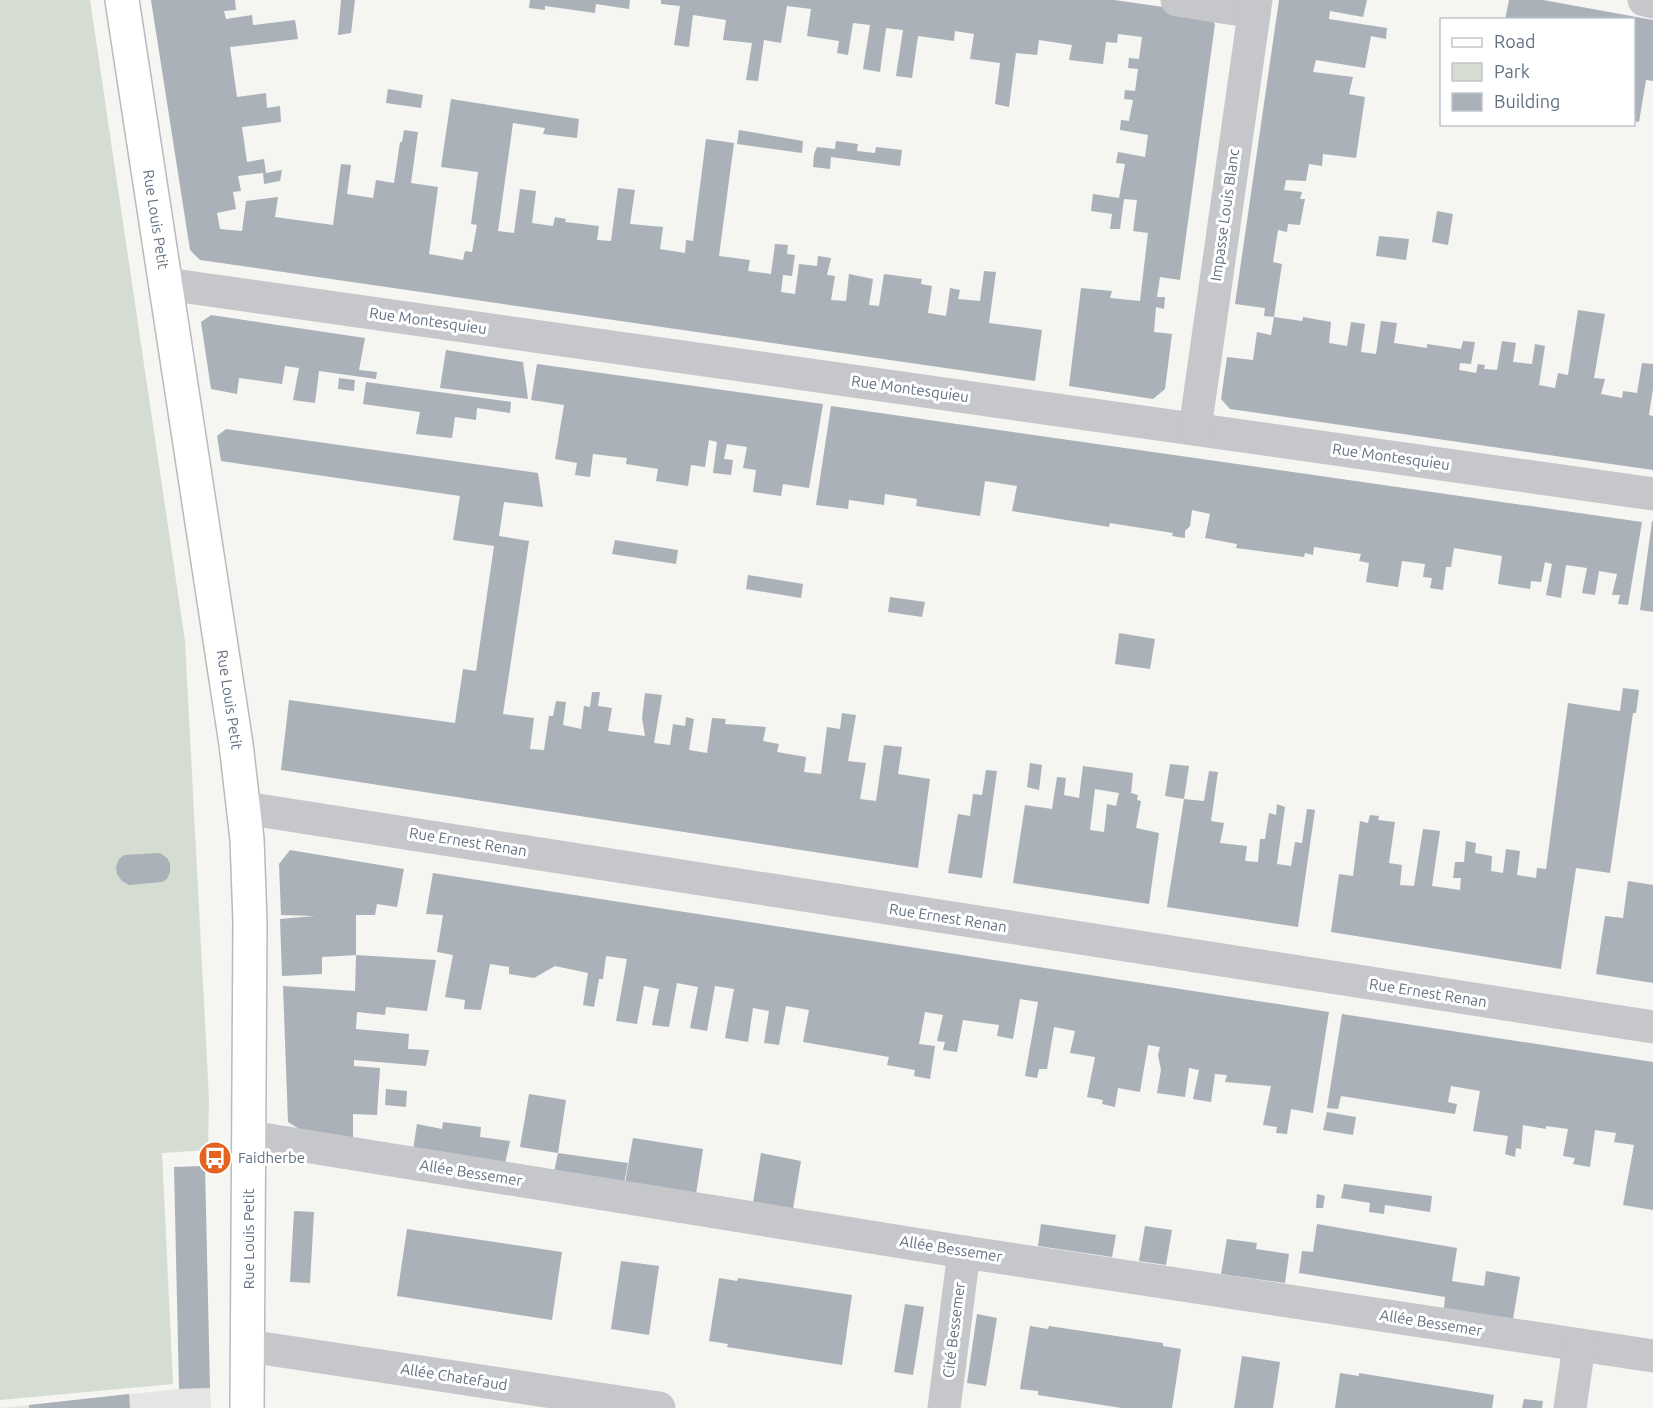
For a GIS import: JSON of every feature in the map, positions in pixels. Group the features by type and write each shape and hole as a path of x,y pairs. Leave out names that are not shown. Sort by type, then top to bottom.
{"street":[{"name":"Rue Louis Petit","path":"122,0 234,732 247,839 250,922 247,1408"},
{"path":"1177,0 1255,6"},
{"path":"1644,0 1653,2"},
{"name":"Impasse Louis Blanc","path":"1195,429 1255,6"},
{"name":"Rue Montesquieu","path":"166,284 1653,494"},
{"name":"Rue Ernest Renan","path":"244,808 1653,1027"},
{"name":"Allée Bessemer","path":"249,1137 964,1252 1653,1356"},
{"name":"Cité Bessemer","path":"944,1408 964,1252"},
{"name":"Allée Chatefaud","path":"248,1346 659,1408"},
{"path":"1570,1408 1579,1346"}],"shaded area":[{"path":"210,1388 211,1408 0,1408 179,1389"}],"green space":[{"path":"0,0 90,0 185,641 209,1099 208,1150 162,1153 173,1384 0,1400"}],"building":[{"path":"151,0 235,0 236,10 224,11 226,19 252,15 253,25 295,20 298,39 230,47 237,97 266,93 267,108 280,106 281,122 242,127 247,162 264,159 266,173 282,170 280,181 264,184 263,173 238,176 241,191 233,192 236,209 217,213 220,229 242,231 246,201 278,197 275,217 333,225 341,164 351,165 347,194 373,198 376,180 394,183 404,130 418,132 411,183 438,187 429,254 463,260 465,251 472,252 477,225 471,224 478,172 441,167 451,99 579,119 577,138 543,134 545,128 513,123 498,231 514,233 520,189 536,191 532,223 553,226 555,217 566,219 565,222 599,226 597,240 611,241 618,188 635,190 630,224 663,227 660,249 685,253 686,240 693,241 706,139 734,143 719,256 750,260 748,271 771,274 775,244 788,245 787,254 795,255 792,276 783,275 781,292 795,294 799,264 817,266 818,256 831,258 827,275 835,276 831,300 846,301 849,274 873,279 869,305 879,306 884,274 922,279 921,284 932,286 928,313 946,316 950,288 960,290 958,299 980,301 984,271 996,272 989,323 1042,330 1035,381 200,260 190,250"},
{"path":"341,0 355,0 351,33 338,35"},
{"path":"530,0 630,0 629,9 596,4 595,13 545,6 545,10 529,8"},
{"path":"661,0 1114,0 1206,13 1215,24 1180,280 1160,277 1157,297 1165,297 1164,309 1156,307 1154,332 1172,334 1165,389 1153,399 1069,386 1081,288 1112,291 1110,298 1140,301 1148,233 1133,231 1137,200 1124,199 1120,229 1110,229 1112,214 1091,211 1093,194 1119,198 1125,164 1116,163 1118,152 1145,157 1148,135 1120,130 1121,120 1129,121 1133,100 1124,99 1125,90 1135,91 1138,69 1128,68 1129,58 1139,59 1142,37 1118,34 1117,43 1106,42 1103,64 1069,60 1072,45 1039,40 1037,55 1016,53 1009,107 995,104 1000,63 970,59 974,34 955,31 954,41 918,36 912,78 896,76 903,30 886,28 880,72 863,69 870,25 853,23 848,55 837,53 839,41 807,36 811,9 787,6 781,43 764,40 758,81 746,80 752,43 723,40 726,20 693,15 689,47 674,45 680,6 661,4"},
{"path":"1279,0 1367,0 1363,17 1330,11 1329,19 1387,28 1386,39 1371,36 1365,68 1316,60 1313,72 1353,77 1349,94 1365,97 1356,158 1323,154 1322,166 1309,164 1306,181 1286,180 1284,190 1302,192 1300,199 1305,199 1300,225 1288,224 1287,232 1278,230 1273,262 1282,264 1274,317 1264,316 1265,308 1235,304"},
{"path":"1509,0 1543,0 1653,20 1653,81 1646,80 1639,122 1635,121 1635,18 1505,18"},
{"path":"388,89 423,95 421,108 386,103"},
{"path":"739,130 803,141 802,153 737,144"},
{"path":"836,141 858,144 857,151 875,153 876,147 902,150 900,166 831,157 830,169 813,167 817,147 835,149"},
{"path":"1437,211 1453,214 1448,245 1432,242"},
{"path":"1379,236 1409,239 1406,260 1376,256"},
{"path":"1578,310 1605,314 1594,378 1605,379 1601,394 1622,398 1623,391 1637,393 1642,363 1653,364 1653,388 1649,415 1653,416 1653,470 1230,409 1221,399 1227,357 1253,360 1257,332 1271,335 1274,317 1302,321 1303,317 1331,322 1329,343 1347,346 1351,322 1365,324 1361,352 1376,354 1381,321 1397,323 1394,343 1427,348 1427,344 1461,349 1463,341 1475,342 1471,364 1460,363 1459,370 1476,373 1478,364 1485,365 1484,369 1497,370 1502,341 1516,343 1513,362 1532,364 1535,344 1545,346 1539,385 1555,388 1558,373 1568,375"},
{"path":"211,315 365,338 359,370 377,372 376,379 319,371 315,403 293,400 299,368 285,366 282,384 239,378 237,394 211,389 201,322"},
{"path":"446,350 523,362 528,399 440,388"},
{"path":"537,364 823,404 809,488 783,484 781,496 753,492 756,470 743,468 747,447 727,444 724,459 733,460 731,475 713,473 717,442 709,440 705,467 691,465 688,486 656,481 658,469 626,464 627,458 593,454 590,477 575,475 577,463 555,459 564,405 531,400"},
{"path":"339,378 355,380 354,391 338,389"},
{"path":"366,382 511,402 510,413 477,408 476,420 455,417 452,438 416,434 420,412 363,404"},
{"path":"831,406 1642,522 1628,605 1618,604 1620,595 1612,595 1617,574 1599,571 1595,595 1582,593 1587,568 1566,565 1561,598 1546,595 1552,564 1545,562 1541,582 1531,581 1530,589 1498,584 1502,556 1454,548 1451,567 1446,567 1443,590 1430,588 1432,578 1423,577 1425,564 1402,561 1398,587 1366,582 1369,563 1359,561 1361,554 1314,547 1313,555 1305,553 1304,557 1236,548 1237,544 1205,538 1210,514 1192,510 1190,526 1185,531 1185,538 1172,536 1173,533 1110,523 1109,527 1012,511 1017,486 985,481 980,516 916,506 917,499 885,494 884,505 849,500 848,509 816,505"},
{"path":"226,429 538,473 543,507 504,502 499,536 529,541 503,714 534,718 530,749 544,750 549,716 553,716 556,701 566,702 563,725 581,729 584,706 590,707 592,692 600,692 598,706 612,708 608,731 645,736 642,718 645,693 662,695 654,743 670,745 673,724 685,726 686,717 694,719 689,750 707,753 712,718 726,719 725,724 766,727 763,741 779,744 777,752 806,757 804,772 821,774 827,727 840,729 842,713 856,715 848,761 866,763 860,799 876,801 884,745 902,747 898,774 930,779 918,868 281,770 289,700 455,723 463,669 476,671 494,546 453,540 460,496 221,461 217,436"},
{"path":"1653,521 1653,612 1640,610"},
{"path":"615,540 678,550 676,564 612,554"},
{"path":"748,575 803,584 801,598 746,589"},
{"path":"890,597 925,602 922,617 888,612"},
{"path":"1119,633 1155,639 1150,669 1115,664"},
{"path":"1623,688 1639,690 1636,713 1633,713 1610,873 1576,868 1561,969 1331,932 1339,874 1353,876 1360,821 1368,823 1370,815 1379,816 1378,820 1395,822 1389,863 1402,865 1400,885 1414,886 1423,829 1440,831 1432,886 1460,890 1461,878 1453,878 1455,862 1464,862 1466,841 1476,843 1475,853 1492,856 1491,871 1503,873 1506,849 1520,851 1517,875 1536,878 1537,868 1546,869 1568,703 1620,711"},
{"path":"1030,763 1042,765 1039,790 1027,787"},
{"path":"1170,764 1189,766 1184,799 1165,796"},
{"path":"1083,766 1133,773 1131,793 1138,795 1137,800 1141,801 1136,828 1159,833 1149,904 1013,883 1025,805 1052,809 1057,777 1066,778 1064,795 1079,798","holes":["1095,789 1119,793 1116,806 1107,804 1104,832 1090,830"]},
{"path":"986,770 997,771 982,878 948,873 958,814 970,816 973,794 982,795"},
{"path":"1209,771 1218,772 1211,821 1224,823 1220,843 1247,846 1245,861 1258,862 1260,839 1265,839 1269,813 1276,815 1277,804 1285,807 1277,864 1291,866 1295,842 1302,843 1307,809 1315,810 1298,927 1167,907 1184,799 1204,801"},
{"path":"290,850 404,869 397,907 377,904 375,915 356,915 356,955 322,957 322,974 282,976 280,919 315,916 281,915 279,864"},
{"path":"160,853 170,863 170,872 167,879 162,882 129,885 117,874 116,867 119,859 124,855"},
{"path":"433,873 1329,1012 1313,1113 1291,1109 1287,1134 1276,1133 1277,1127 1263,1125 1271,1086 1225,1082 1227,1075 1215,1074 1211,1102 1193,1099 1199,1070 1189,1068 1185,1097 1157,1093 1161,1070 1158,1055 1160,1047 1148,1045 1140,1092 1118,1088 1115,1107 1102,1104 1103,1100 1087,1097 1095,1057 1070,1053 1075,1031 1054,1027 1047,1069 1039,1069 1037,1078 1025,1076 1038,1002 1020,999 1013,1039 997,1036 999,1025 963,1020 957,1052 943,1050 945,1042 937,1041 943,1015 925,1012 919,1044 935,1046 930,1079 914,1076 915,1070 887,1065 889,1057 803,1042 809,1010 786,1006 779,1045 764,1043 769,1011 753,1008 748,1042 725,1038 734,989 715,986 707,1031 690,1028 698,987 677,983 669,1027 652,1025 659,989 644,986 637,1024 616,1021 627,959 606,956 603,979 599,979 594,1007 583,1005 588,973 555,966 534,978 509,974 509,967 490,964 481,1010 464,1009 465,1000 445,997 453,955 437,952 443,915 426,914"},
{"path":"1628,881 1653,885 1653,983 1596,974 1605,916 1623,918"},
{"path":"356,955 436,960 427,1011 386,1007 385,1015 357,1012 356,1029 409,1034 408,1049 429,1050 426,1066 354,1060 354,1066 380,1068 377,1115 353,1114 353,1141 307,1134 288,1122 283,986 355,991"},
{"path":"1342,1014 1653,1062 1653,1210 1623,1205 1634,1145 1614,1142 1616,1133 1595,1130 1590,1167 1573,1164 1575,1158 1563,1156 1568,1129 1546,1126 1546,1129 1523,1125 1521,1149 1516,1148 1515,1157 1505,1154 1508,1136 1473,1131 1480,1091 1451,1086 1448,1102 1457,1104 1455,1114 1341,1096 1338,1109 1327,1108"},
{"path":"386,1089 407,1091 406,1107 385,1105"},
{"path":"529,1094 566,1100 558,1153 520,1147"},
{"path":"1327,1112 1356,1117 1353,1135 1323,1130"},
{"path":"443,1122 481,1127 480,1137 510,1141 505,1164 413,1150 417,1124 442,1129"},
{"path":"633,1138 703,1149 696,1194 625,1183"},
{"path":"558,1153 628,1163 624,1183 554,1172"},
{"path":"761,1153 801,1161 793,1209 753,1203"},
{"path":"205,1166 210,1388 179,1389 174,1167"},
{"path":"1344,1184 1432,1196 1430,1212 1385,1205 1384,1214 1369,1212 1370,1203 1341,1198"},
{"path":"1317,1194 1325,1196 1323,1208 1316,1208"},
{"path":"294,1211 314,1212 310,1283 290,1282"},
{"path":"1041,1224 1116,1235 1112,1257 1038,1246"},
{"path":"1317,1224 1457,1248 1452,1281 1484,1286 1486,1271 1520,1277 1513,1319 1444,1308 1445,1297 1299,1273 1302,1251 1313,1252"},
{"path":"1145,1226 1172,1230 1166,1265 1139,1261"},
{"path":"407,1229 562,1252 552,1320 397,1296"},
{"path":"1227,1239 1257,1243 1256,1249 1289,1254 1285,1283 1221,1274"},
{"path":"621,1261 659,1266 649,1335 611,1329"},
{"path":"719,1278 737,1281 738,1278 852,1295 842,1365 727,1347 728,1344 709,1341"},
{"path":"905,1304 924,1307 913,1375 894,1372"},
{"path":"977,1314 997,1318 986,1386 967,1383"},
{"path":"1030,1326 1048,1329 1049,1326 1163,1343 1163,1346 1181,1349 1172,1408 1122,1408 1038,1395 1038,1391 1020,1389"},
{"path":"1242,1356 1280,1362 1273,1408 1234,1408"},
{"path":"1340,1373 1359,1376 1359,1373 1494,1395 1492,1408 1335,1408"},
{"path":"129,1394 130,1408 29,1408 29,1405"},
{"path":"1524,1399 1543,1401 1542,1408 1522,1408"}],"place":[{"name":"Faidherbe","path":"215,1158"}]}
